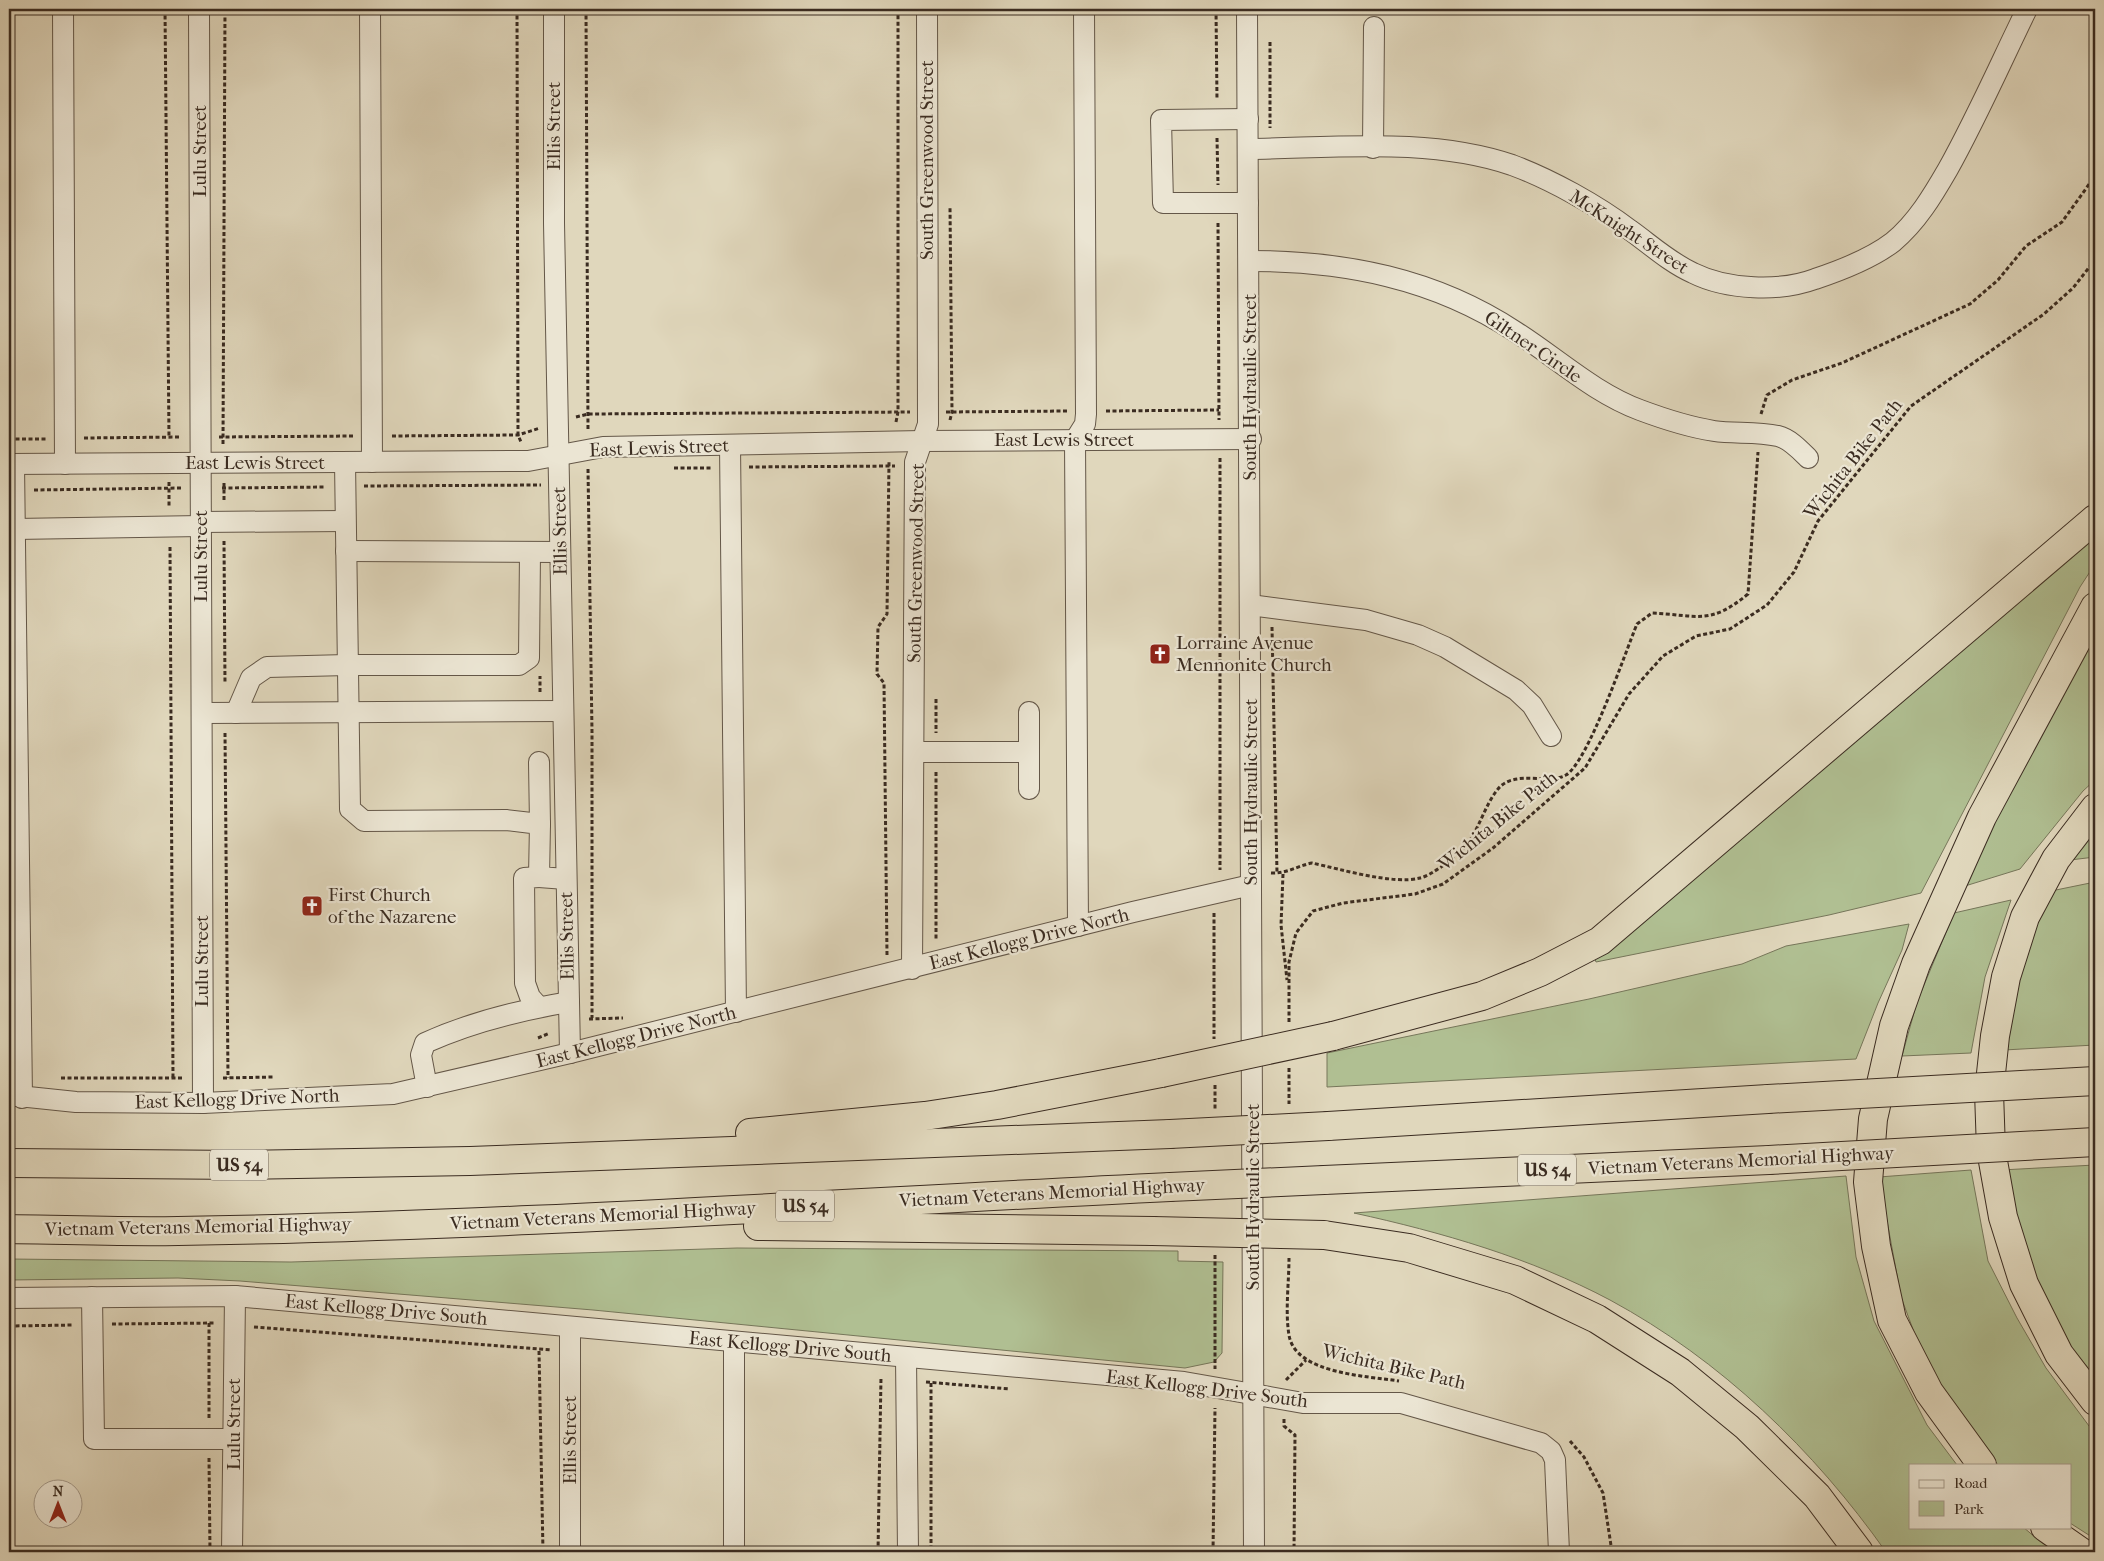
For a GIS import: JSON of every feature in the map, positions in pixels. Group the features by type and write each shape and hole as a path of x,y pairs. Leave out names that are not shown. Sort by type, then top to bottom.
{"highway":[{"path":"470,1161 925,1116 997,1105 1161,1073 1333,1036 1482,996 1540,972 1600,941 2095,519"},
{"path":"1981,1464 1930,1392 1892,1320 1876,1246 1868,1182 1873,1119 1894,1026 1916,964 1982,817 2095,607"},
{"path":"2095,808 2056,859 2025,917 2006,977 1988,1092 1991,1150 2003,1217 2024,1284 2059,1354 2095,1401"},
{"name":"US 54","path":"9,1163 242,1165 470,1161 1170,1134 1328,1126 1768,1098 2095,1081"},
{"name":"Vietnam Veterans Memorial Highway","path":"9,1229 176,1231 708,1212 1170,1187 1769,1160 2095,1142"},
{"path":"441,1223 1153,1231 1324,1235 1409,1248 1506,1277 1597,1319 1680,1372 1747,1427 1817,1496 1859,1552"},
{"path":"2046,1528 2081,1552"}],"street":[{"path":"63,9 65,464"},
{"name":"Lulu Street","path":"199,9 202,1103"},
{"path":"370,9 372,462"},
{"name":"Ellis Street","path":"554,9 554,223 570,1054"},
{"name":"South Greenwood Street","path":"912,959 915,462 928,424 926,9"},
{"path":"1078,926 1075,440 1085,424 1086,411 1084,9"},
{"name":"South Hydraulic Street","path":"1248,9 1254,1552"},
{"name":"McKnight Street","path":"1248,149 1406,147 1464,153 1510,165 1549,180 1628,228 1671,262 1696,275 1734,285 1781,288 1801,284 1833,273 1874,254 1893,242 1920,214 1964,140 2027,9"},
{"path":"1373,148 1374,27"},
{"path":"1248,120 1161,120 1162,203 1248,203"},
{"name":"Giltner Circle","path":"1249,260 1291,260 1337,265 1406,280 1491,317 1558,360 1588,384 1638,410 1689,426 1779,436 1794,445 1808,458"},
{"name":"East Lewis Street","path":"12,464 528,461 603,447 922,441 1250,439"},
{"path":"730,445 736,1012"},
{"path":"345,462 347,712 350,809 364,821 506,820 540,824"},
{"path":"12,464 15,529 15,1097"},
{"path":"15,529 345,521"},
{"path":"346,550 560,552"},
{"path":"236,713 251,678 266,668 347,665 519,665 529,658 530,552"},
{"path":"1250,604 1366,620 1418,635 1468,660 1516,690 1532,705 1550,736"},
{"path":"202,713 563,711"},
{"path":"1028,712 1029,789"},
{"path":"914,752 1028,752"},
{"path":"539,762 539,877"},
{"path":"539,1007 530,997 525,983 524,878 566,879"},
{"name":"East Kellogg Drive North","path":"15,1097 76,1102 202,1103 393,1094 570,1054 736,1012 912,959 1078,926 1215,894 1251,879"},
{"path":"427,1086 421,1055 425,1043 444,1034 539,1007 569,1002"},
{"name":"Lulu Street","path":"232,1552 234,1296"},
{"name":"East Kellogg Drive South","path":"9,1298 234,1296 1184,1382 1302,1403 1401,1403 1541,1443 1551,1451 1555,1460 1559,1552"},
{"path":"92,1297 94,1439 234,1440"},
{"name":"Ellis Street","path":"570,1327 570,1552"},
{"path":"734,1342 734,1552"},
{"path":"906,1357 908,1552"}],"path":[{"path":"517,9 517,167"},
{"path":"586,9 588,450 592,732 592,1018"},
{"path":"887,956 884,683 876,674 878,626 887,614 888,467 898,412 898,9"},
{"path":"1214,1042 1215,870 1251,879 1282,874 1301,865 1312,863 1404,881 1422,878 1463,850 1477,830 1498,789 1508,780 1565,776 1578,764 1637,624 1652,613 1706,617 1729,609 1748,594 1761,410 1766,395 1792,380 1842,363 1970,304 1998,280 2026,246 2062,222 2095,176"},
{"path":"943,441 952,412 950,205"},
{"name":"Wichita Bike Path","path":"1289,1028 1289,962 1296,933 1314,911 1343,903 1415,894 1443,884 1493,848 1585,768 1629,694 1663,656 1696,636 1730,629 1766,605 1794,572 1818,521 1911,406 2044,314 2073,288 2095,260"},
{"path":"9,439 518,435 588,414 1219,410"},
{"path":"936,693 936,943"},
{"path":"1282,874 1281,925 1289,998"},
{"path":"878,958 887,956 912,959 936,943 946,941"},
{"path":"529,1040 592,1018 629,1018"},
{"path":"1289,1068 1289,1107"},
{"path":"60,1078 276,1077"},
{"path":"1215,1081 1215,1110"},
{"path":"1214,1552 1215,1247"},
{"name":"Wichita Bike Path","path":"1289,1257 1289,1336 1300,1357 1322,1368 1407,1383"},
{"path":"9,1326 209,1323 539,1351 570,1350"},
{"path":"539,1351 543,1552"},
{"path":"1294,1552 1295,1435 1284,1426 1286,1379 1306,1360"},
{"path":"872,1375 932,1383 1019,1389"},
{"path":"878,1552 881,1376"},
{"path":"932,1383 932,1552"},
{"path":"1568,1438 1584,1457 1603,1493 1612,1552"}],"green space":[{"path":"2095,529 2095,564 2080,587 1921,893 1829,915 1596,962 1593,953"},
{"path":"2095,622 2095,780 2083,791 2020,869 1965,886 2013,773"},
{"path":"2095,828 2095,857 2070,860"},
{"path":"2095,882 2095,1045 2004,1050 2020,962 2051,891"},
{"path":"2011,900 1985,977 1971,1053 1902,1056 1917,1002 1954,913"},
{"path":"1909,924 1902,950 1878,1003 1856,1059 1327,1087 1327,1053 1589,999 1742,964 1786,946"},
{"path":"2095,1165 2095,1380 2062,1334 2030,1271 2001,1170"},
{"path":"1971,1170 1988,1261 2017,1318 2046,1368 2095,1434 2095,1539 2072,1524 2072,1464 1997,1464 1927,1367 1901,1297 1879,1177"},
{"path":"1846,1176 1856,1257 1874,1321 1927,1425 1956,1464 1909,1464 1909,1528 2024,1528 2042,1543 2058,1552 1886,1552 1828,1478 1763,1410 1690,1350 1651,1324 1580,1285 1517,1259 1452,1238 1354,1213"},
{"path":"737,1248 1178,1251 1178,1261 1223,1262 1222,1353 1214,1362 1185,1368 593,1310 240,1281 178,1278 9,1280 9,1259 291,1262"}],"place":[{"name":"Lorraine Avenue Mennonite Church","path":"1160,654"},
{"name":"First Church of the Nazarene","path":"312,906"}]}
